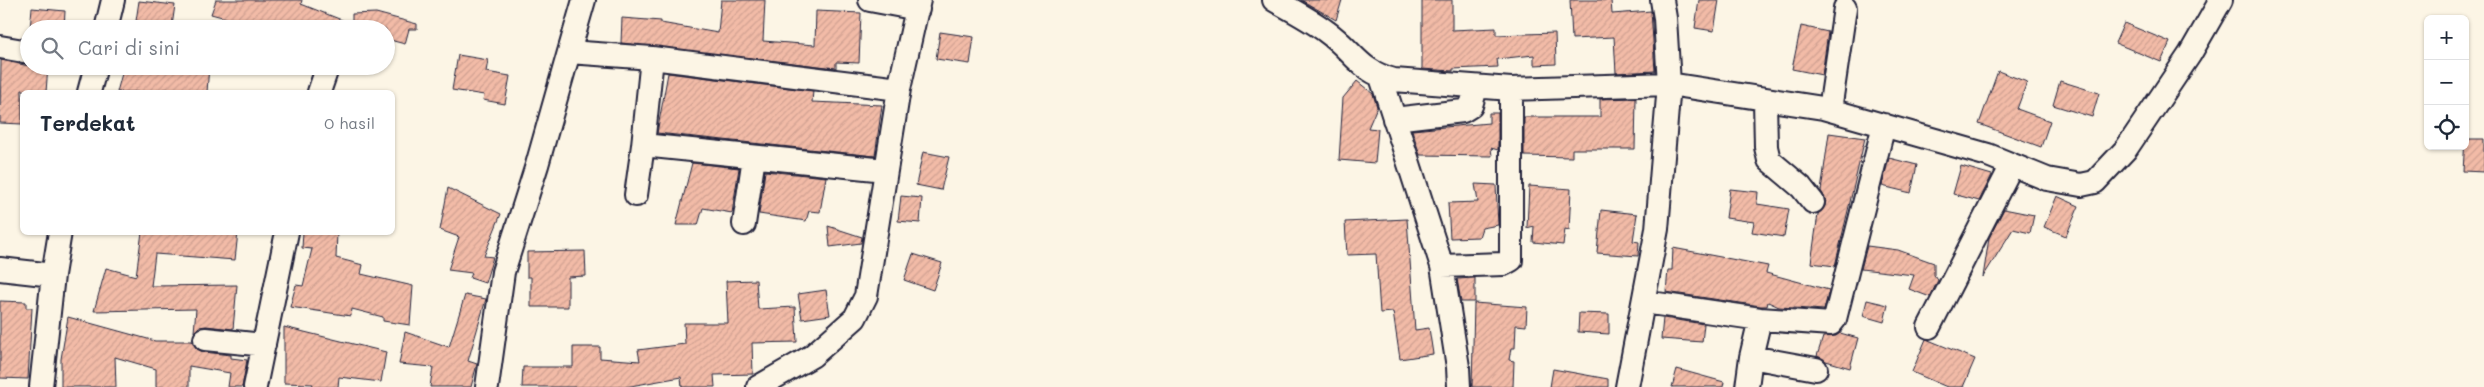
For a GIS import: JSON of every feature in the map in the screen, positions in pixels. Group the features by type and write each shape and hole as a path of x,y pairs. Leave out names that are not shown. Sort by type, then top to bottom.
{"street":[{"path":"108,20 113,0"},
{"path":"487,387 503,272 538,165 584,0"},
{"path":"758,387 812,356 855,318 866,296 899,89 919,4 872,0"},
{"path":"1274,0 1328,32 1364,68 1380,77 1394,80 1511,89 1669,84 1830,110 1988,155 2047,179 2081,185 2094,182 2126,149 2190,54 2221,0"},
{"path":"1627,387 1657,229 1669,84 1662,0"},
{"path":"1830,110 1845,8"},
{"path":"0,46 20,50"},
{"path":"569,52 652,58 899,89"},
{"path":"636,195 652,58"},
{"path":"320,90 325,75"},
{"path":"1380,77 1442,266 1458,367 1459,387"},
{"path":"1394,119 1463,112 1471,106 1476,87"},
{"path":"1442,266 1504,264 1511,260 1511,89"},
{"path":"1765,100 1766,148 1769,160 1801,186 1813,202"},
{"path":"1644,302 1760,319 1831,324 1835,318 1884,126"},
{"path":"643,145 885,170"},
{"path":"744,224 754,157"},
{"path":"1929,327 2012,165"},
{"path":"41,387 53,275 60,235"},
{"path":"255,387 286,235"},
{"path":"0,269 53,275"},
{"path":"1747,387 1751,358 1760,319"},
{"path":"205,339 264,345"},
{"path":"1751,358 1816,369"}],"building":[{"path":"216,0 302,0 301,4 342,20 233,20 211,14"},
{"path":"721,0 765,0 763,41 815,45 816,11 861,13 859,63 836,62 836,68 621,43 622,18 661,21 661,23 718,33"},
{"path":"1301,0 1342,0 1336,20"},
{"path":"1422,0 1452,0 1452,30 1496,28 1496,35 1555,33 1556,64 1534,65 1534,55 1497,59 1498,67 1453,69 1453,71 1422,69"},
{"path":"1570,0 1611,0 1612,14 1651,11 1655,71 1616,73 1614,37 1572,39"},
{"path":"1699,0 1719,0 1714,31 1695,28"},
{"path":"139,1 175,5 173,20 136,20"},
{"path":"32,8 65,11 64,20 31,20"},
{"path":"376,13 417,24 417,29 409,29 405,44 395,41 395,20 352,20 352,14"},
{"path":"2124,23 2170,42 2161,62 2115,43"},
{"path":"1801,26 1828,32 1822,75 1792,69"},
{"path":"940,32 974,37 970,64 936,59"},
{"path":"458,55 488,60 486,72 510,76 505,104 483,100 484,95 452,90"},
{"path":"1,60 20,64 20,75 47,75 46,90 20,90 20,124 0,123"},
{"path":"1998,71 2027,82 2017,109 2050,121 2041,147 1979,124"},
{"path":"668,73 813,91 812,102 882,105 875,156 657,133"},
{"path":"122,75 208,75 207,90 118,90"},
{"path":"1357,81 1373,94 1377,107 1368,128 1378,129 1375,163 1339,160 1343,98"},
{"path":"2060,81 2099,93 2092,117 2053,105"},
{"path":"1636,98 1635,149 1572,149 1572,157 1524,156 1524,117 1600,117 1600,99"},
{"path":"1489,113 1498,113 1498,150 1491,148 1492,156 1420,155 1412,130 1489,123"},
{"path":"1829,133 1865,138 1835,266 1811,263 1818,214 1825,206 1826,200 1821,191"},
{"path":"2469,139 2484,139 2484,172 2463,171 2464,150 2469,150"},
{"path":"923,152 949,157 941,190 916,185"},
{"path":"1889,158 1917,165 1911,193 1882,186"},
{"path":"692,163 739,168 732,213 703,208 698,225 676,225"},
{"path":"1961,166 1992,175 1979,201 1953,194"},
{"path":"765,171 826,177 820,212 809,211 806,221 759,214"},
{"path":"1475,184 1496,185 1498,225 1482,228 1479,237 1450,238 1448,203 1478,202"},
{"path":"1529,186 1571,189 1569,230 1565,229 1563,245 1533,242 1534,226 1527,228"},
{"path":"448,188 501,214 484,256 493,257 485,283 470,278 472,273 448,270 459,237 440,230"},
{"path":"1730,189 1758,192 1757,204 1789,209 1784,237 1752,232 1754,222 1726,218"},
{"path":"901,196 922,198 920,223 898,221"},
{"path":"2057,196 2079,206 2066,236 2044,227"},
{"path":"2004,209 2034,215 2030,233 2013,229 1983,277 1989,238"},
{"path":"1601,210 1637,214 1633,241 1639,242 1638,256 1597,253"},
{"path":"1407,219 1415,330 1429,328 1433,354 1400,359 1393,312 1380,313 1376,254 1347,255 1345,222"},
{"path":"828,226 862,237 861,243 830,247"},
{"path":"142,235 238,235 235,260 155,254 151,286 237,285 233,329 206,326 199,327 194,332 196,309 94,311 106,268 136,276"},
{"path":"303,235 337,235 336,258 363,265 361,274 413,286 410,325 383,321 383,317 352,309 351,316 290,307 296,285 303,286 312,249 302,248"},
{"path":"1867,246 1898,250 1934,263 1934,275 1938,280 1930,297 1909,289 1914,275 1861,269"},
{"path":"1673,248 1768,266 1766,273 1829,290 1824,310 1779,307 1768,302 1767,306 1761,306 1666,292 1668,270 1672,270"},
{"path":"585,251 586,276 568,277 568,307 531,307 531,277 527,277 527,252"},
{"path":"913,254 942,263 933,290 904,280"},
{"path":"1475,278 1475,302 1461,302 1457,279"},
{"path":"756,280 758,309 795,307 797,342 752,343 753,374 714,375 715,387 682,387 681,377 625,387 522,387 523,367 573,367 573,347 600,347 600,358 640,361 638,350 685,344 684,323 728,323 726,281"},
{"path":"826,290 830,315 802,319 798,294"},
{"path":"465,295 486,299 468,361 477,364 471,387 430,387 433,367 399,364 405,332 449,347"},
{"path":"1867,300 1888,305 1884,322 1863,316"},
{"path":"0,301 26,302 26,308 32,308 28,379 0,378"},
{"path":"1474,303 1527,307 1526,326 1516,325 1515,348 1511,348 1509,360 1514,361 1513,387 1472,387"},
{"path":"1579,313 1609,314 1609,334 1578,332"},
{"path":"68,317 155,341 192,341 197,349 203,352 231,355 231,358 247,360 242,387 228,387 230,373 189,366 189,387 156,387 156,369 115,357 116,387 61,387 61,359"},
{"path":"1663,318 1704,324 1702,342 1661,339"},
{"path":"284,327 386,352 381,382 339,377 338,387 312,387 313,384 284,383"},
{"path":"1840,333 1858,338 1850,368 1826,361 1817,356 1823,337 1836,336"},
{"path":"1926,339 1975,359 1963,387 1947,387 1912,372"},
{"path":"1553,369 1608,379 1608,387 1550,387"},
{"path":"1677,369 1724,382 1723,387 1672,387"}]}
